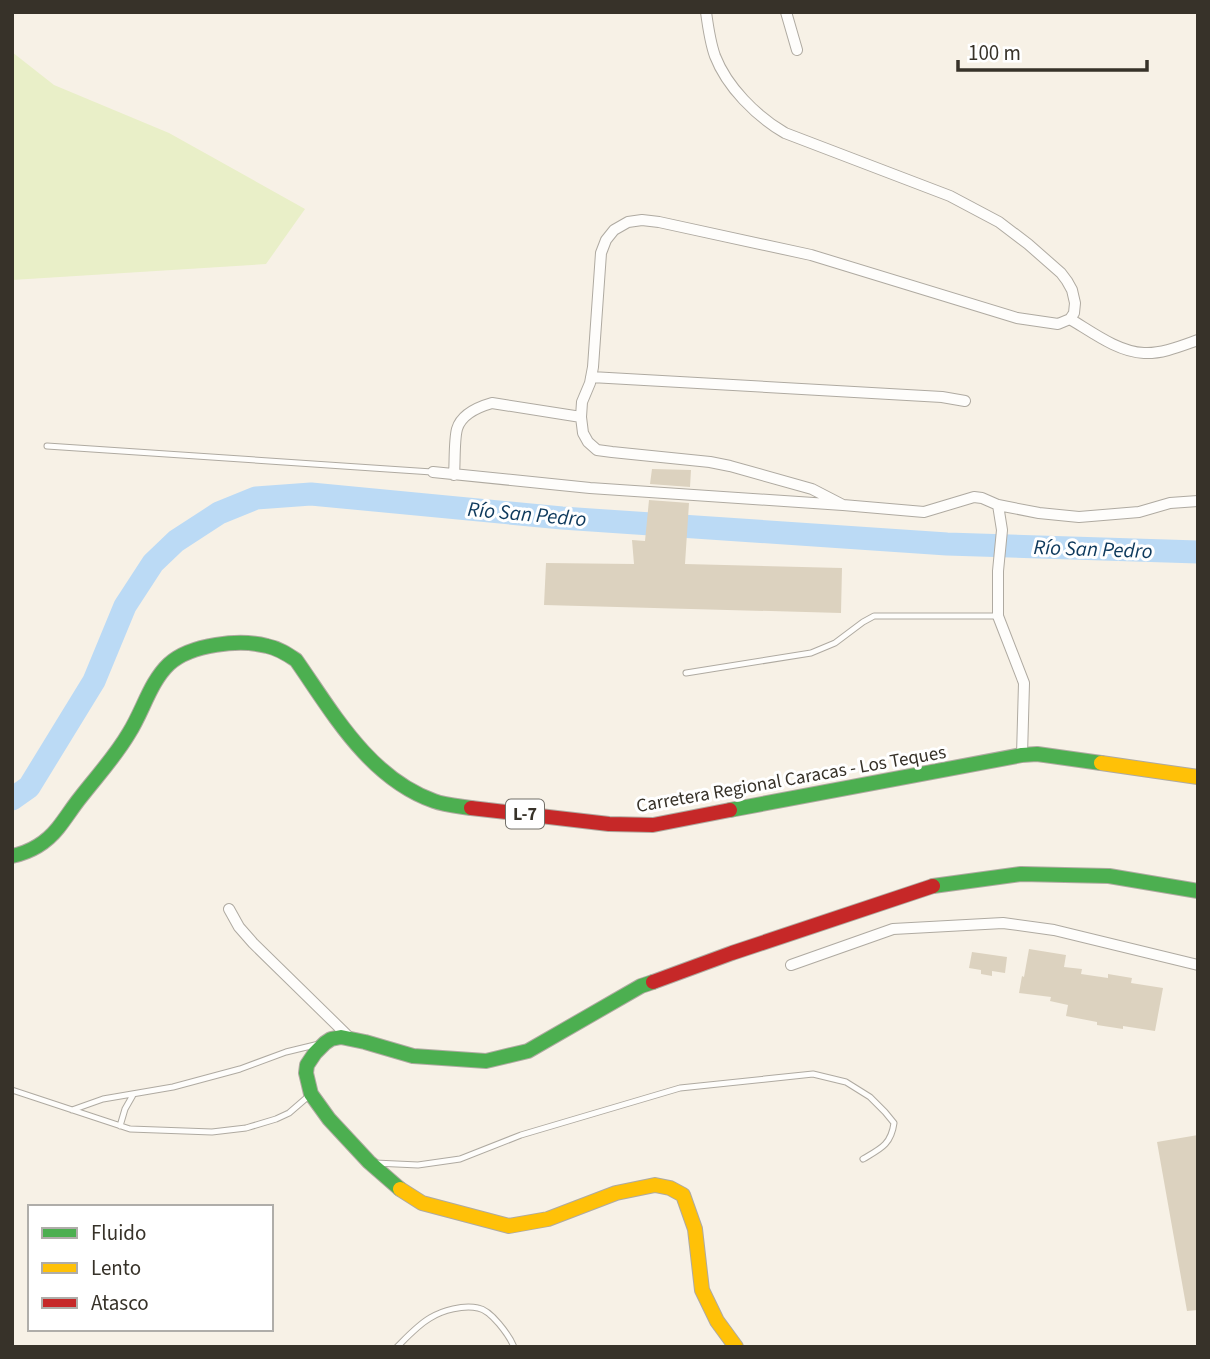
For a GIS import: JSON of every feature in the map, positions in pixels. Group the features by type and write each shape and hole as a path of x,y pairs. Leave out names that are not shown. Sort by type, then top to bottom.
{"street":[{"path":"706,12 715,55 724,74 734,89 772,126 950,196 999,222 1060,273 1072,290 1074,313 1070,319 1058,324 1017,318 811,255 659,222 628,222 614,230 601,253 591,377 582,402 583,433 588,442 597,450 710,461 812,489 844,505"},
{"path":"786,12 797,50"},
{"path":"1070,319 1117,346 1144,353 1158,352 1198,340"},
{"path":"591,377 942,397 965,401"},
{"path":"454,475 457,428 468,414 481,406 492,404 581,417"},
{"path":"433,472 590,488 924,512 974,497 1039,513 1079,517 1121,515 1170,503 1198,501"},
{"path":"998,505 1002,530 998,616 1024,683 1022,755"},
{"name":"Carretera Regional Caracas - Los Teques","path":"12,856 21,855 48,838 112,759 134,726 149,693 167,667 183,655 205,646 245,642 267,645 296,660 350,736 373,763 402,786 431,800 456,806 609,824 653,825 1037,754 1198,777"},
{"path":"736,1347 717,1321 702,1290 695,1229 683,1195 670,1188 655,1185 616,1193 548,1219 509,1226 422,1203 396,1186 369,1162 329,1119 311,1094 306,1073 314,1053 331,1038 350,1038 413,1056 486,1061 528,1051 641,986 933,886 1021,874 1109,876 1198,891"},
{"path":"229,909 239,927 253,943 350,1038"},
{"path":"791,965 893,929 1003,923 1054,930 1198,965"}],"lane":[{"path":"47,446 433,472"},
{"path":"686,673 811,653 835,643 874,616 998,616"},
{"path":"72,1110 103,1099 173,1087 240,1069 286,1052 325,1042"},
{"path":"369,1162 418,1165 460,1159 521,1135 680,1088 813,1074 846,1082 870,1097 894,1123 888,1143 863,1159"},
{"path":"12,1090 130,1129 212,1132 246,1128 276,1119 289,1113 311,1094"},
{"path":"120,1126 133,1095"},
{"path":"397,1347 427,1320 441,1312 479,1307 489,1313 510,1338 514,1347"}],"green space":[{"path":"12,52 54,85 169,133 305,209 266,264 12,280"}],"building":[{"path":"652,469 691,470 690,487 650,484"},
{"path":"649,500 689,503 685,564 842,568 841,613 544,605 546,563 634,564 632,540 645,541"},
{"path":"1029,949 1066,955 1064,967 1082,969 1081,974 1108,978 1108,974 1132,978 1131,983 1163,988 1155,1031 1097,1025 1097,1022 1066,1016 1068,1005 1050,1001 1051,997 1019,993"},
{"path":"972,952 1007,957 1005,973 992,971 992,976 969,968"},
{"path":"1198,1135 1198,1310 1187,1311 1157,1142"}],"waterway":[{"name":"Río San Pedro","path":"12,799 29,787 94,681 125,606 153,563 176,541 219,513 256,498 311,494 562,518 947,544 1198,552"}],"traffic: fast":[{"path":"12,856 38,846 58,828 124,742 157,679 169,664 190,652 230,643 271,647 296,660 354,742 390,777 411,791 434,801 471,808"},
{"path":"730,810 1022,755 1037,754 1101,763"},
{"path":"933,886 1021,874 1109,876 1198,891"},
{"path":"400,1189 369,1162 329,1119 311,1094 307,1065 325,1043 341,1037 413,1056 486,1061 528,1051 641,986 653,982"}],"traffic: slow":[{"path":"1101,763 1198,777"},
{"path":"400,1189 422,1203 509,1226 548,1219 616,1193 655,1185 670,1188 683,1195 695,1229 702,1290 717,1321 736,1347"}],"traffic: jam":[{"path":"471,808 609,824 653,825 730,810"},
{"path":"653,982 933,886"}]}
